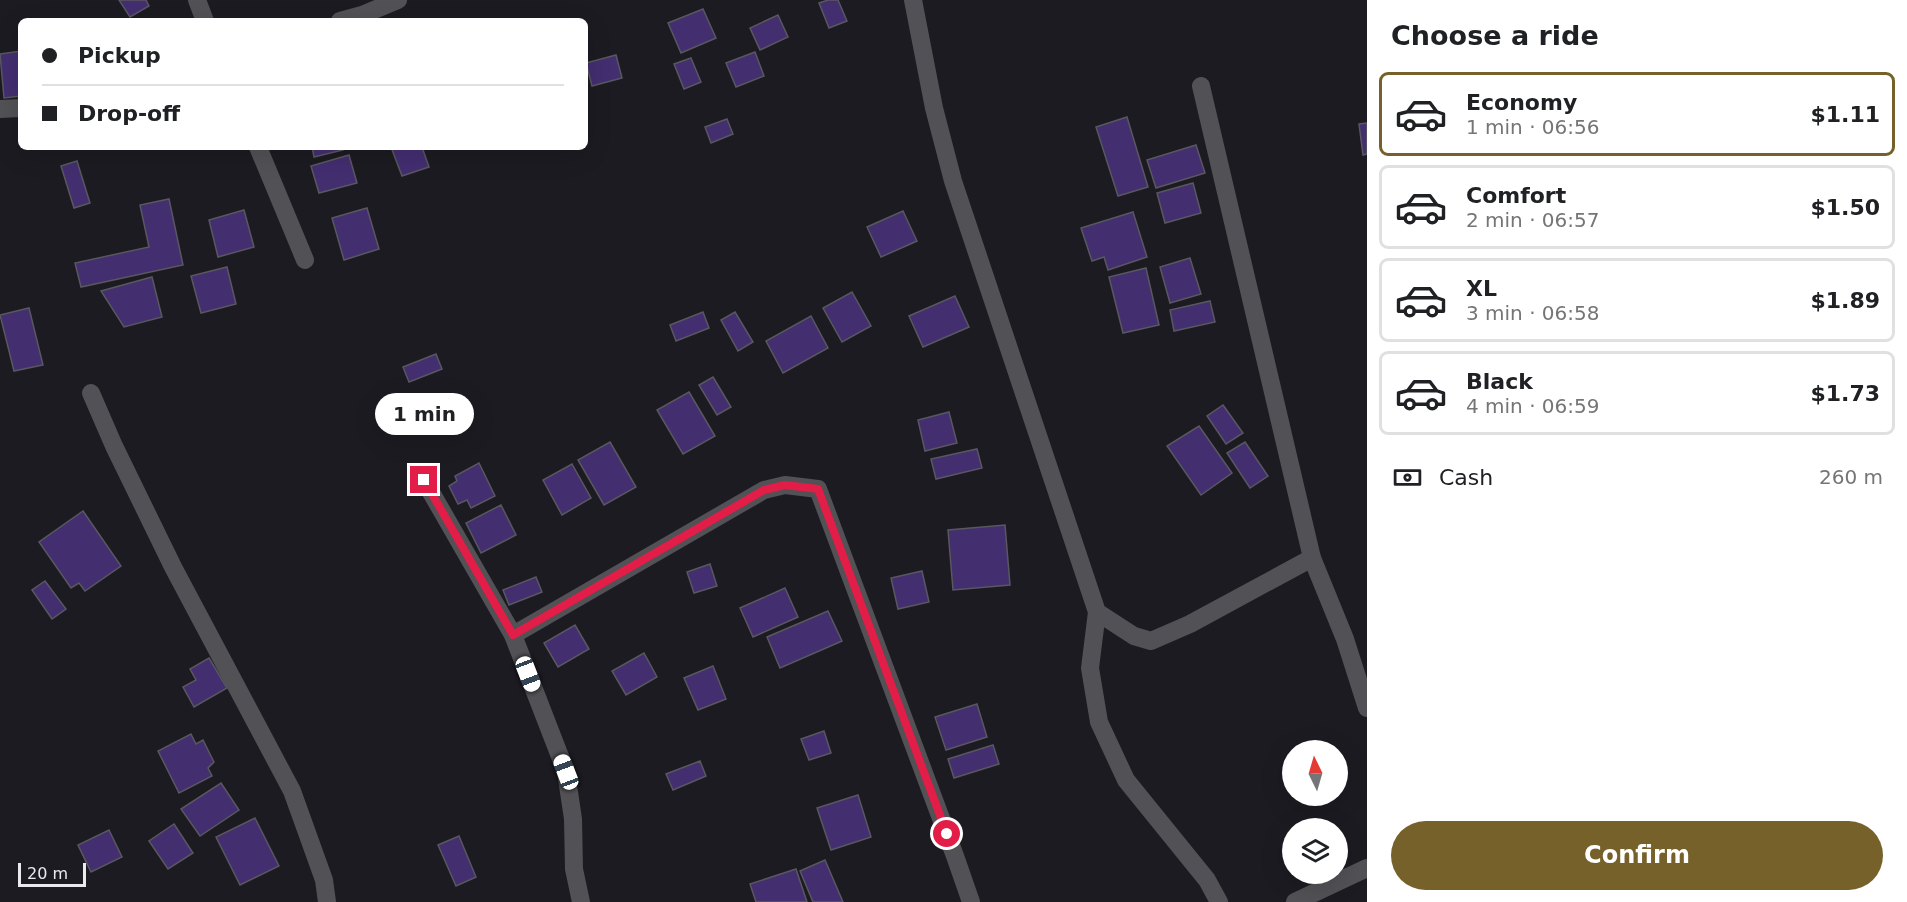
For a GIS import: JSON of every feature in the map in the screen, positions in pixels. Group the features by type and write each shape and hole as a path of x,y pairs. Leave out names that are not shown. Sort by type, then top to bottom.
{"street":[{"path":"197,0 204,18"},
{"path":"351,18 398,0"},
{"path":"913,0 934,108 953,181 1097,612 1090,668 1099,722 1126,780 1207,880 1219,902"},
{"path":"1201,86 1312,558 1345,639 1367,708"},
{"path":"0,109 18,108"},
{"path":"259,150 305,260"},
{"path":"91,393 114,447 173,567 292,791 324,879 327,902"},
{"path":"424,480 513,635 566,772 573,819 574,869 581,902"},
{"path":"513,635 764,490 785,485 818,489 971,902"},
{"path":"1097,612 1134,636 1150,641 1190,624 1312,558"},
{"path":"1295,902 1367,868"}],"building":[{"path":"119,0 146,0 149,6 130,17"},
{"path":"838,0 847,21 829,28 819,3"},
{"path":"703,9 716,38 681,53 668,23"},
{"path":"778,15 788,37 760,50 750,28"},
{"path":"18,51 18,96 4,98 0,54"},
{"path":"755,52 764,76 736,87 726,63"},
{"path":"616,55 622,78 592,86 588,62"},
{"path":"691,58 701,82 684,89 674,64"},
{"path":"1127,117 1148,187 1118,196 1096,127"},
{"path":"727,119 733,134 711,143 705,127"},
{"path":"1367,123 1367,154 1363,155 1359,124"},
{"path":"1196,145 1205,173 1156,188 1147,160"},
{"path":"313,150 343,150 314,157"},
{"path":"392,150 423,150 429,167 402,176"},
{"path":"349,155 357,183 319,193 311,166"},
{"path":"77,161 90,203 74,208 61,166"},
{"path":"1193,183 1201,213 1165,223 1157,193"},
{"path":"169,199 183,265 81,287 75,263 149,247 140,205"},
{"path":"367,208 379,249 344,260 332,218"},
{"path":"244,210 254,247 218,257 209,220"},
{"path":"903,211 917,241 881,257 867,227"},
{"path":"1133,212 1147,257 1108,270 1104,257 1092,261 1081,228"},
{"path":"1190,258 1201,294 1170,303 1160,267"},
{"path":"227,267 236,304 201,313 191,276"},
{"path":"1146,268 1159,325 1123,333 1109,277"},
{"path":"152,277 162,317 124,327 101,291"},
{"path":"852,292 871,326 842,342 823,308"},
{"path":"955,296 969,327 923,347 909,316"},
{"path":"1210,301 1215,322 1174,331 1170,310"},
{"path":"29,308 43,365 14,371 0,315"},
{"path":"703,312 709,328 676,341 670,325"},
{"path":"735,312 753,342 738,351 721,320"},
{"path":"811,316 828,348 783,373 766,341"},
{"path":"436,354 442,369 409,382 403,367"},
{"path":"713,377 731,407 717,415 699,385"},
{"path":"689,392 715,436 683,454 657,410"},
{"path":"1223,405 1243,433 1226,444 1207,416"},
{"path":"949,412 957,443 925,451 918,420"},
{"path":"1199,426 1232,473 1201,495 1167,446"},
{"path":"610,442 636,487 604,505 578,460"},
{"path":"1245,442 1268,476 1250,488 1227,453"},
{"path":"977,449 982,468 936,479 931,459"},
{"path":"479,463 495,496 471,508 467,500 458,504 449,486 457,481 455,476"},
{"path":"572,464 591,498 562,515 543,480"},
{"path":"501,505 516,535 481,553 466,523"},
{"path":"83,511 121,566 85,591 79,583 71,588 39,542"},
{"path":"1005,525 1010,585 953,590 948,530"},
{"path":"710,564 717,586 694,593 687,572"},
{"path":"922,571 929,602 898,609 891,578"},
{"path":"536,577 542,592 509,605 503,590"},
{"path":"45,581 66,609 52,619 32,590"},
{"path":"785,588 798,617 753,637 740,608"},
{"path":"828,611 842,641 780,668 767,637"},
{"path":"575,625 589,649 558,667 544,643"},
{"path":"644,653 657,677 626,695 612,671"},
{"path":"209,658 227,688 194,707 183,687 196,680 190,669"},
{"path":"713,666 726,699 698,710 684,678"},
{"path":"977,704 987,737 946,750 935,717"},
{"path":"824,731 831,753 809,760 801,739"},
{"path":"191,734 196,744 203,740 214,762 208,768 212,776 179,793 158,751"},
{"path":"993,745 999,764 954,778 948,759"},
{"path":"700,761 706,776 673,790 666,774"},
{"path":"221,783 239,810 200,836 181,809"},
{"path":"858,795 871,837 831,850 817,808"},
{"path":"255,818 279,866 240,885 216,837"},
{"path":"174,824 193,853 168,869 149,841"},
{"path":"109,830 122,857 91,872 78,845"},
{"path":"459,836 476,877 456,886 438,845"},
{"path":"825,860 843,902 813,902 800,871"},
{"path":"796,869 807,902 756,902 750,884"}],"route":[{"path":"424,480 513,635 764,490 785,485 818,489 947,834"}]}
